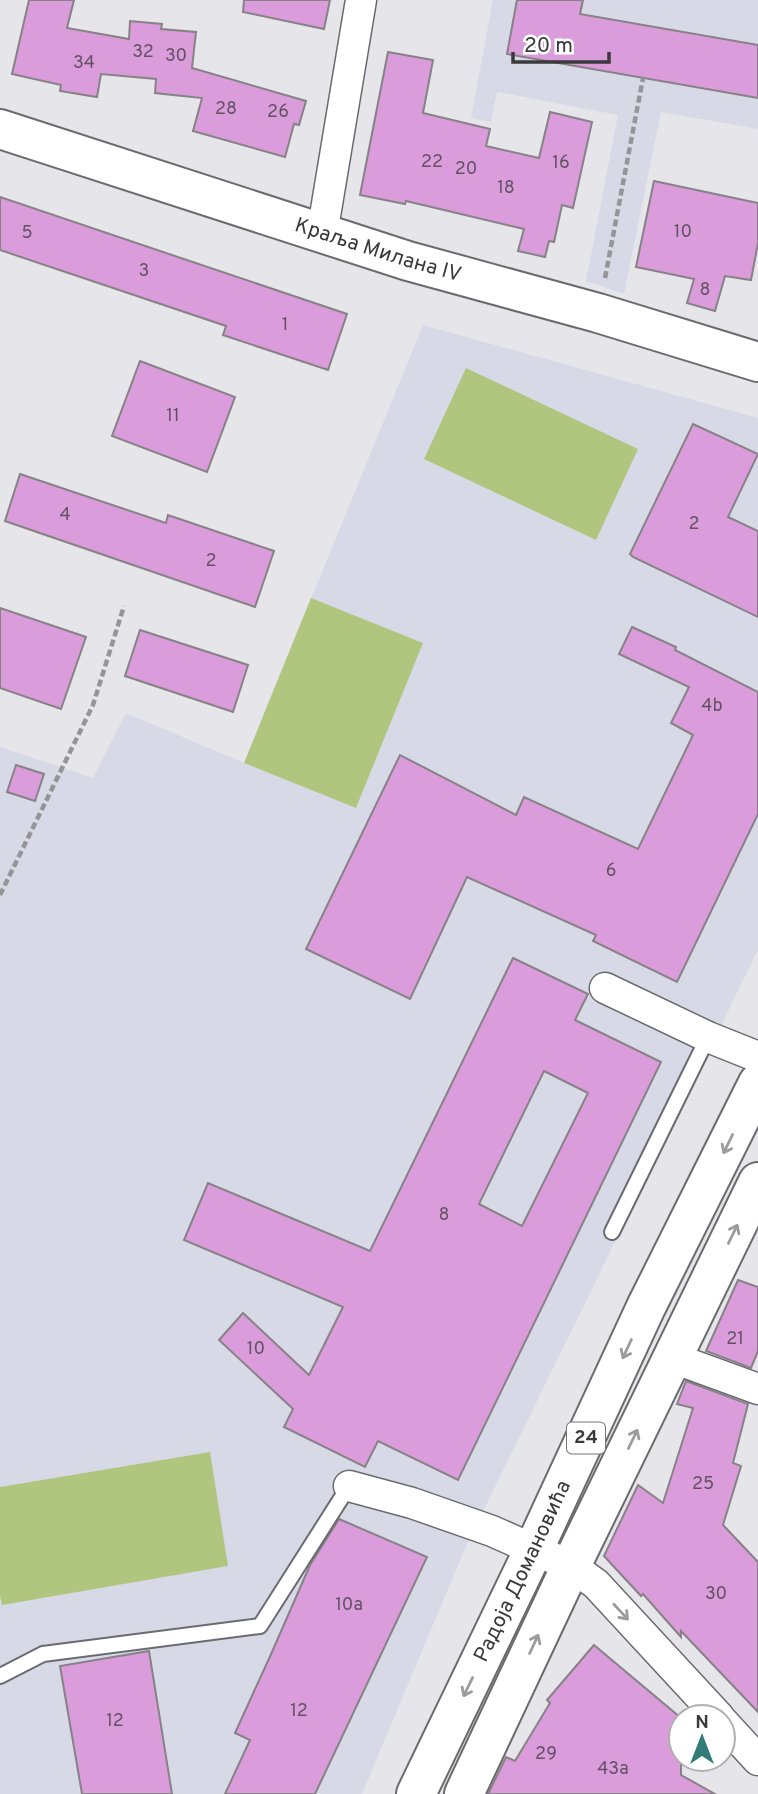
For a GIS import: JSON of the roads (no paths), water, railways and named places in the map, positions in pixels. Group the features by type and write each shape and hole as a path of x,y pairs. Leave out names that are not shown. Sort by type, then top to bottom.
{"main road":[{"name":"Краља Милана IV","path":"0,129 408,261 598,313 758,362"},
{"name":"Радоја Домановића","path":"416,1794 646,1307 758,1083"},
{"name":"Радоја Домановића","path":"464,1794 571,1566 758,1182"}],"street":[{"path":"322,234 361,0"},
{"path":"605,988 708,1037 758,1057"},
{"path":"673,1358 758,1389"},
{"path":"349,1486 412,1503 492,1531 571,1566 596,1584 706,1703"},
{"path":"737,1737 758,1760"}],"lane":[{"path":"612,1232 708,1037"},
{"path":"0,1676 43,1654 260,1626 349,1486"}]}
